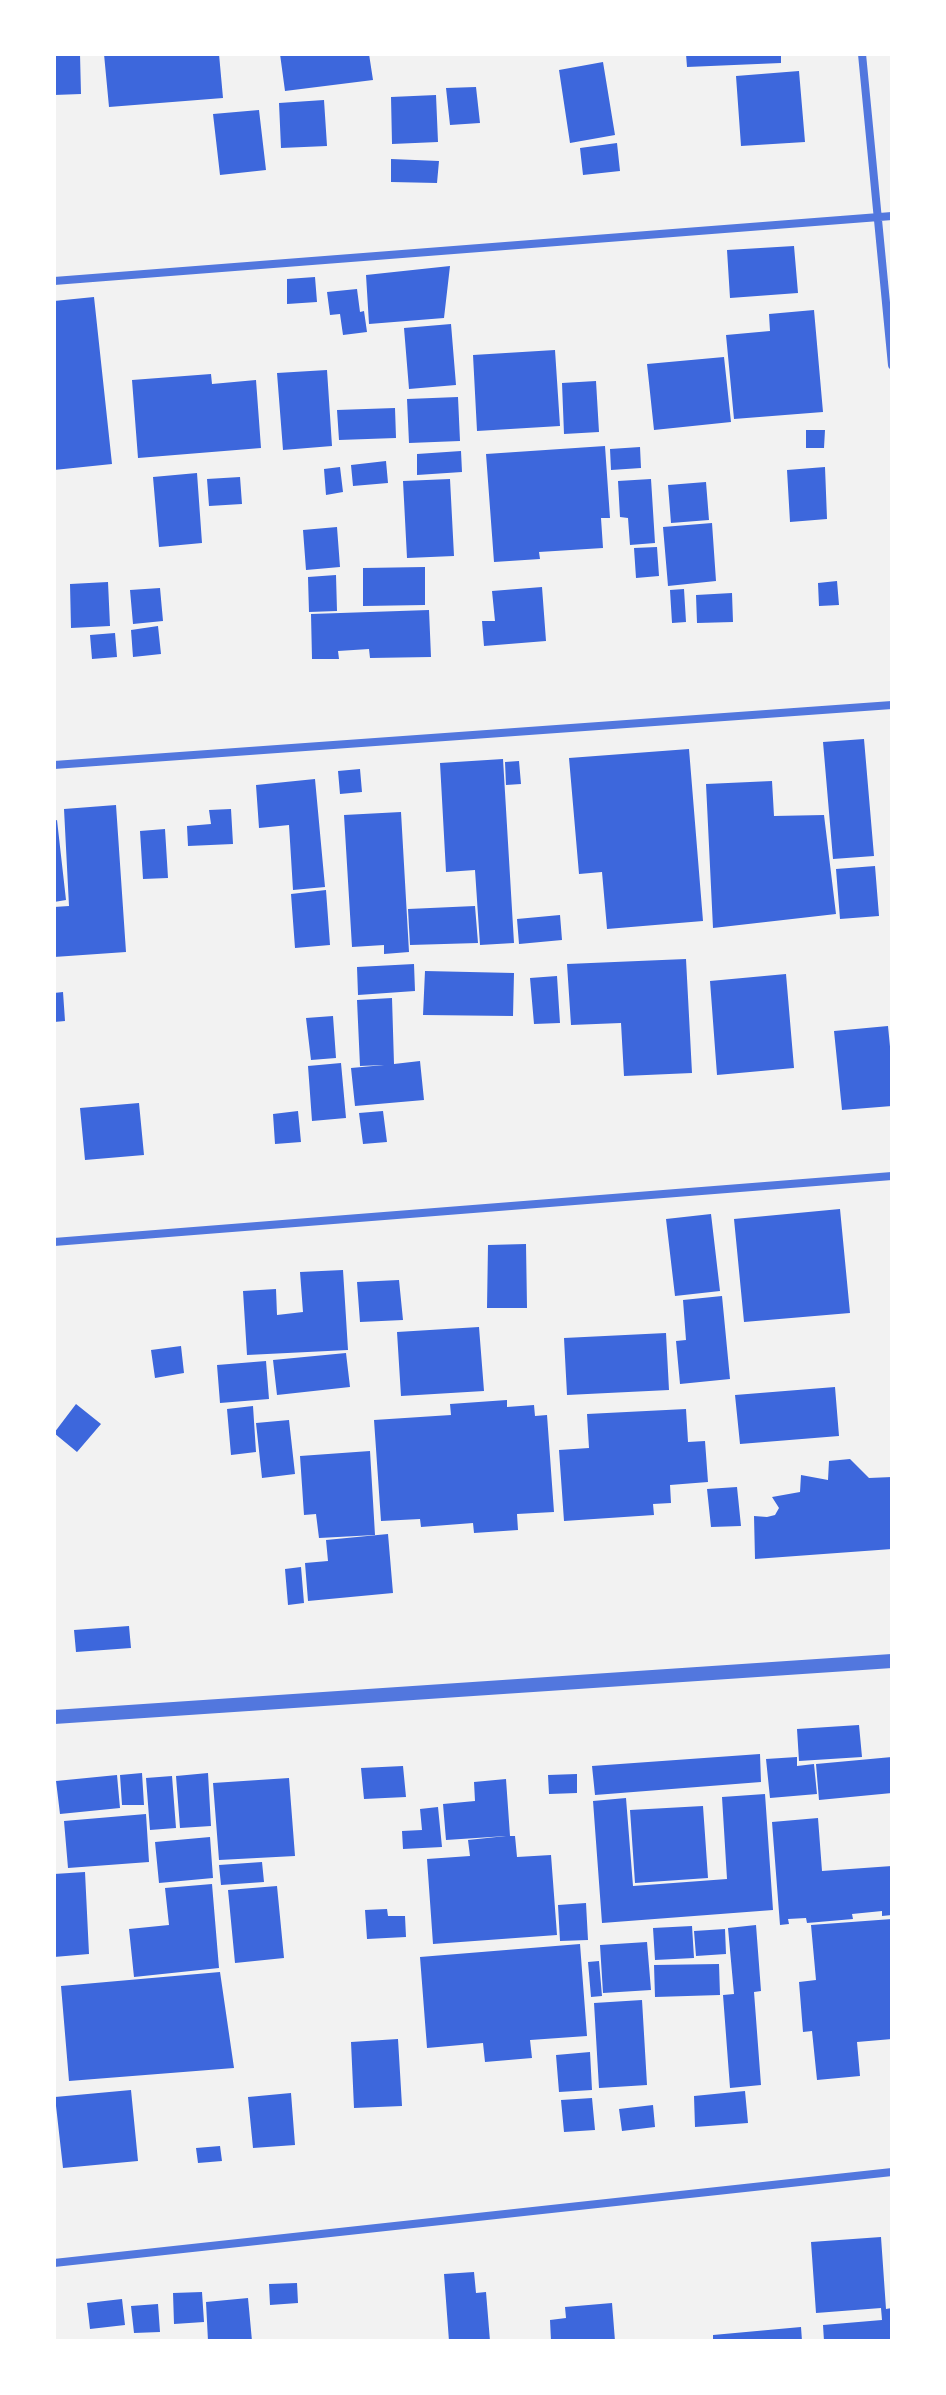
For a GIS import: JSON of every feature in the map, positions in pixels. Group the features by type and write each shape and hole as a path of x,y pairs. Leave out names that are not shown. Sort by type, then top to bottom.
{"street":[{"path":"862,54 892,365"},
{"path":"54,281 892,216"},
{"path":"54,765 892,705"},
{"path":"54,1242 892,1176"},
{"path":"54,1717 892,1661"},
{"path":"54,2263 892,2172"}],"building":[{"path":"54,54 80,54 81,94 54,95"},
{"path":"104,54 219,54 223,98 109,107"},
{"path":"280,54 369,54 373,80 285,91"},
{"path":"686,54 781,54 781,63 687,67"},
{"path":"603,62 615,135 570,143 559,70"},
{"path":"799,71 805,142 741,146 736,76"},
{"path":"476,87 480,123 450,125 446,88"},
{"path":"436,95 438,142 392,144 391,97"},
{"path":"324,100 327,146 281,148 279,103"},
{"path":"259,110 266,170 220,175 213,114"},
{"path":"617,143 620,171 583,175 580,148"},
{"path":"391,159 439,161 437,183 391,182"},
{"path":"794,246 798,293 730,298 727,250"},
{"path":"450,266 444,318 369,324 366,275"},
{"path":"315,277 317,302 287,304 287,279"},
{"path":"357,289 367,332 343,335 340,314 330,315 327,292"},
{"path":"94,297 112,464 54,470 54,301"},
{"path":"814,310 823,412 734,419 726,335 770,331 769,314"},
{"path":"451,324 456,385 409,389 404,328"},
{"path":"555,350 560,426 477,431 473,355"},
{"path":"724,357 731,422 654,430 647,364"},
{"path":"327,370 332,446 283,450 277,373"},
{"path":"211,374 212,384 256,380 261,448 138,458 132,380"},
{"path":"596,381 599,432 564,434 562,383"},
{"path":"458,397 460,441 409,443 407,399"},
{"path":"395,408 396,438 339,440 337,410"},
{"path":"806,430 825,430 824,448 806,448"},
{"path":"605,446 610,518 601,518 603,548 539,552 540,559 494,562 486,454"},
{"path":"640,447 641,468 611,470 610,449"},
{"path":"461,451 462,472 417,475 417,454"},
{"path":"386,461 388,483 353,486 351,465"},
{"path":"340,467 343,492 326,495 324,469"},
{"path":"825,467 827,519 790,522 787,470"},
{"path":"197,473 202,543 159,547 153,477"},
{"path":"240,477 242,504 209,506 207,479"},
{"path":"450,479 454,556 407,558 403,481"},
{"path":"651,479 655,543 630,545 628,518 620,517 618,481"},
{"path":"706,482 709,520 671,523 668,485"},
{"path":"712,523 716,581 668,586 663,527"},
{"path":"337,527 340,567 306,570 303,530"},
{"path":"657,547 659,576 636,578 634,548"},
{"path":"425,567 425,605 363,606 363,568"},
{"path":"336,575 337,611 309,612 308,577"},
{"path":"837,581 839,605 819,606 818,583"},
{"path":"108,582 110,626 71,628 70,584"},
{"path":"542,587 546,641 484,646 482,621 495,621 492,591"},
{"path":"160,588 163,621 133,624 130,590"},
{"path":"684,589 686,622 672,623 670,590"},
{"path":"732,593 733,622 697,623 696,595"},
{"path":"429,610 431,657 370,658 369,649 338,651 339,659 312,659 311,614"},
{"path":"158,626 161,654 133,657 131,630"},
{"path":"115,633 117,657 92,659 90,635"},
{"path":"864,739 874,856 833,859 823,742"},
{"path":"689,749 703,921 607,929 602,872 579,874 569,758"},
{"path":"503,759 514,943 480,945 475,870 446,872 440,763"},
{"path":"519,761 521,784 506,785 505,762"},
{"path":"360,769 362,792 340,794 338,771"},
{"path":"315,779 325,887 293,890 289,825 259,828 256,785"},
{"path":"772,781 774,816 824,815 836,914 713,928 706,784"},
{"path":"116,805 126,952 54,957 54,907 69,906 64,809"},
{"path":"231,809 233,844 188,846 187,826 211,824 209,810"},
{"path":"401,812 409,952 384,954 384,945 352,947 344,815"},
{"path":"57,820 66,900 54,902 54,821"},
{"path":"165,829 168,878 143,879 140,831"},
{"path":"875,866 879,916 840,919 836,869"},
{"path":"326,890 330,945 295,948 291,894"},
{"path":"475,906 478,943 410,945 408,909"},
{"path":"560,915 562,940 519,944 517,919"},
{"path":"686,959 692,1073 624,1076 621,1023 571,1025 567,964"},
{"path":"414,964 415,991 358,995 357,967"},
{"path":"425,971 514,973 513,1016 423,1015"},
{"path":"786,974 794,1068 717,1075 710,981"},
{"path":"557,976 560,1023 534,1024 530,978"},
{"path":"63,992 65,1021 54,1022 54,993"},
{"path":"392,998 394,1064 420,1061 424,1100 355,1106 351,1068 384,1065 360,1066 357,1000"},
{"path":"333,1016 336,1058 311,1060 306,1018"},
{"path":"888,1026 892,1106 842,1110 834,1031"},
{"path":"341,1063 346,1118 312,1121 308,1066"},
{"path":"139,1103 144,1155 85,1160 80,1108"},
{"path":"298,1111 301,1142 275,1144 273,1114"},
{"path":"383,1111 387,1142 363,1144 359,1113"},
{"path":"840,1209 850,1313 744,1322 734,1219"},
{"path":"711,1214 720,1291 675,1296 666,1219"},
{"path":"526,1244 527,1308 487,1308 488,1245"},
{"path":"343,1270 348,1350 247,1355 243,1291 276,1289 277,1315 303,1312 300,1272"},
{"path":"399,1280 403,1320 360,1322 357,1282"},
{"path":"722,1296 730,1379 680,1384 676,1341 686,1340 683,1300"},
{"path":"479,1327 484,1391 401,1396 397,1332"},
{"path":"666,1333 669,1390 567,1395 564,1338"},
{"path":"181,1346 184,1373 155,1378 151,1350"},
{"path":"346,1353 350,1387 277,1395 273,1360"},
{"path":"266,1361 269,1399 220,1403 217,1365"},
{"path":"835,1387 839,1436 740,1444 735,1395"},
{"path":"507,1400 507,1407 534,1405 535,1416 547,1415 554,1512 517,1514 518,1530 474,1533 473,1523 421,1527 420,1519 381,1521 374,1420 451,1415 450,1404"},
{"path":"76,1404 101,1424 77,1452 54,1433"},
{"path":"253,1406 256,1452 231,1455 227,1409"},
{"path":"686,1409 688,1442 705,1441 708,1482 670,1485 671,1503 653,1504 654,1515 564,1521 559,1450 589,1448 587,1414"},
{"path":"289,1420 295,1474 262,1478 256,1423"},
{"path":"370,1451 375,1535 319,1538 316,1514 304,1515 300,1456"},
{"path":"850,1459 869,1478 892,1477 892,1549 755,1559 754,1516 775,1515 779,1508 772,1497 800,1492 801,1475 828,1480 829,1461"},
{"path":"737,1487 741,1526 711,1527 707,1489"},
{"path":"388,1534 393,1593 308,1601 305,1563 328,1561 326,1540"},
{"path":"301,1567 304,1603 288,1605 285,1569"},
{"path":"129,1626 131,1648 76,1652 74,1630"},
{"path":"859,1725 862,1757 799,1761 797,1729"},
{"path":"760,1754 761,1782 595,1795 592,1766"},
{"path":"797,1757 797,1766 814,1764 817,1794 770,1798 766,1759"},
{"path":"892,1757 892,1793 819,1800 816,1764"},
{"path":"403,1766 406,1797 364,1799 361,1768"},
{"path":"142,1773 144,1805 122,1805 120,1775"},
{"path":"208,1773 211,1826 180,1828 176,1776"},
{"path":"577,1774 577,1793 549,1794 548,1775"},
{"path":"117,1775 120,1808 60,1814 56,1781"},
{"path":"172,1776 176,1828 150,1830 146,1778"},
{"path":"289,1778 295,1856 219,1860 213,1783"},
{"path":"506,1779 510,1836 515,1836 517,1857 551,1855 557,1935 433,1944 427,1859 470,1856 468,1840 506,1836 446,1840 443,1804 475,1801 474,1782"},
{"path":"765,1794 773,1910 602,1923 593,1801 626,1798 633,1886 727,1879 722,1797"},
{"path":"703,1806 708,1878 635,1883 630,1810"},
{"path":"438,1807 442,1847 403,1849 402,1831 422,1830 420,1809"},
{"path":"146,1814 149,1862 68,1868 64,1821"},
{"path":"818,1818 822,1871 892,1866 892,1915 882,1916 882,1911 852,1914 853,1919 807,1923 806,1918 788,1919 789,1924 780,1925 772,1822"},
{"path":"210,1837 213,1878 159,1883 155,1842"},
{"path":"262,1862 264,1882 221,1885 219,1865"},
{"path":"85,1872 89,1954 54,1957 54,1874"},
{"path":"212,1884 219,1968 134,1977 129,1929 169,1925 165,1888"},
{"path":"277,1886 284,1958 235,1963 228,1890"},
{"path":"586,1903 588,1940 560,1941 558,1905"},
{"path":"387,1909 388,1916 405,1916 406,1937 367,1939 365,1910"},
{"path":"892,1919 892,2039 857,2042 860,2076 817,2080 812,2031 803,2032 799,1982 816,1980 811,1925"},
{"path":"756,1925 761,1991 754,1992 761,2085 730,2088 723,1995 734,1994 728,1928"},
{"path":"692,1926 694,1958 655,1960 653,1928"},
{"path":"725,1929 726,1954 696,1956 694,1931"},
{"path":"647,1942 651,1990 603,1993 600,1945"},
{"path":"580,1944 587,2036 530,2040 532,2058 485,2062 483,2043 427,2048 420,1957"},
{"path":"599,1961 602,1996 591,1997 588,1962"},
{"path":"719,1964 720,1995 655,1997 654,1965"},
{"path":"220,1972 234,2068 69,2081 61,1986"},
{"path":"642,2000 647,2085 599,2088 594,2003"},
{"path":"398,2039 402,2106 354,2108 351,2042"},
{"path":"590,2052 592,2090 559,2092 556,2055"},
{"path":"131,2090 138,2161 63,2168 55,2097"},
{"path":"745,2091 748,2123 695,2127 694,2096"},
{"path":"291,2093 295,2145 253,2148 248,2097"},
{"path":"592,2098 595,2130 564,2132 561,2100"},
{"path":"653,2105 655,2127 622,2131 619,2109"},
{"path":"220,2146 222,2161 198,2163 196,2148"},
{"path":"881,2237 886,2309 892,2308 892,2341 824,2341 823,2325 882,2320 881,2308 816,2313 811,2242"},
{"path":"474,2272 476,2293 486,2292 490,2341 449,2341 444,2274"},
{"path":"297,2283 298,2303 270,2305 269,2284"},
{"path":"202,2292 204,2322 174,2324 173,2293"},
{"path":"248,2298 252,2341 208,2341 206,2302"},
{"path":"122,2299 125,2325 90,2329 87,2303"},
{"path":"612,2303 615,2341 551,2341 550,2320 566,2318 565,2307"},
{"path":"158,2304 160,2332 134,2333 131,2306"},
{"path":"801,2327 802,2341 713,2341 713,2335"}]}
